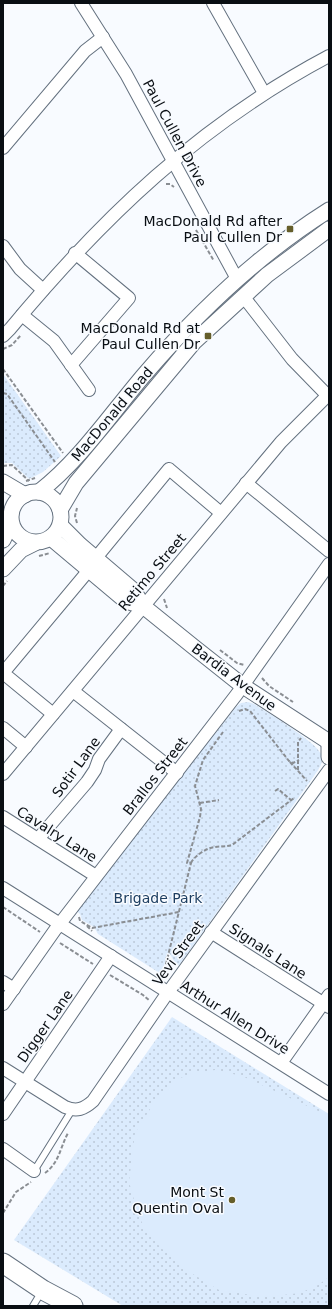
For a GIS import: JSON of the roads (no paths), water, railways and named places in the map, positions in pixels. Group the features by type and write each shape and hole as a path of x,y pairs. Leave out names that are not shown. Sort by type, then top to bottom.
{"main road":[{"path":"3,1263 43,1290 72,1306"}],"street":[{"name":"Paul Cullen Drive","path":"81,3 104,37 148,113 237,279"},
{"path":"213,3 264,93"},
{"path":"3,148 82,54 104,37"},
{"path":"3,336 27,319 43,290 75,253 112,215 173,161 264,93 329,56"},
{"name":"MacDonald Road","path":"30,486 63,472 170,345 237,279 270,252 329,210"},
{"name":"MacDonald Road","path":"60,518 76,483 194,342 243,296 280,265 329,229"},
{"path":"3,246 20,270 43,290"},
{"path":"71,365 129,298 75,253"},
{"path":"243,296 292,358 328,396"},
{"path":"27,319 54,341 89,390"},
{"name":"Retimo Street","path":"3,774 281,442 328,396"},
{"path":"53,714 4,673 169,469 221,513"},
{"path":"3,482 30,486 52,498 60,518 51,538 36,550 21,550 8,572"},
{"path":"246,483 329,552"},
{"path":"3,540 8,513 30,486"},
{"path":"8,513 20,537 36,550"},
{"name":"Bardia Avenue","path":"60,518 92,564"},
{"name":"Bardia Avenue","path":"51,538 134,590 143,606 242,686 329,742"},
{"name":"Brallos Street","path":"3,1004 60,923 242,686 329,564"},
{"path":"73,691 177,772"},
{"path":"3,728 26,747"},
{"name":"Sotir Lane","path":"38,839 87,782 95,770 99,759 121,729"},
{"path":"329,746 329,757"},
{"name":"Vevi Street","path":"75,1110 86,1107 93,1101 211,932 329,770"},
{"name":"Cavalry Lane","path":"3,817 96,876"},
{"name":"Arthur Allen Drive","path":"3,888 329,1094"},
{"name":"Signals Lane","path":"211,932 327,1002"},
{"name":"Digger Lane","path":"3,1114 111,956"},
{"path":"3,982 14,989"},
{"path":"280,1063 327,1002"},
{"path":"3,1068 24,1082 75,1110"},
{"path":"3,1149 34,1171"}],"lane":[{"path":"34,1171 75,1110"},
{"path":"33,1306 43,1290"}],"place":[{"name":"MacDonald Rd after Paul Cullen Dr","path":"290,229"},
{"name":"MacDonald Rd at Paul Cullen Dr","path":"208,336"},
{"name":"Mont St Quentin Oval","path":"232,1200"}],"park label":[{"name":"Brigade Park","path":"158,898"}]}
